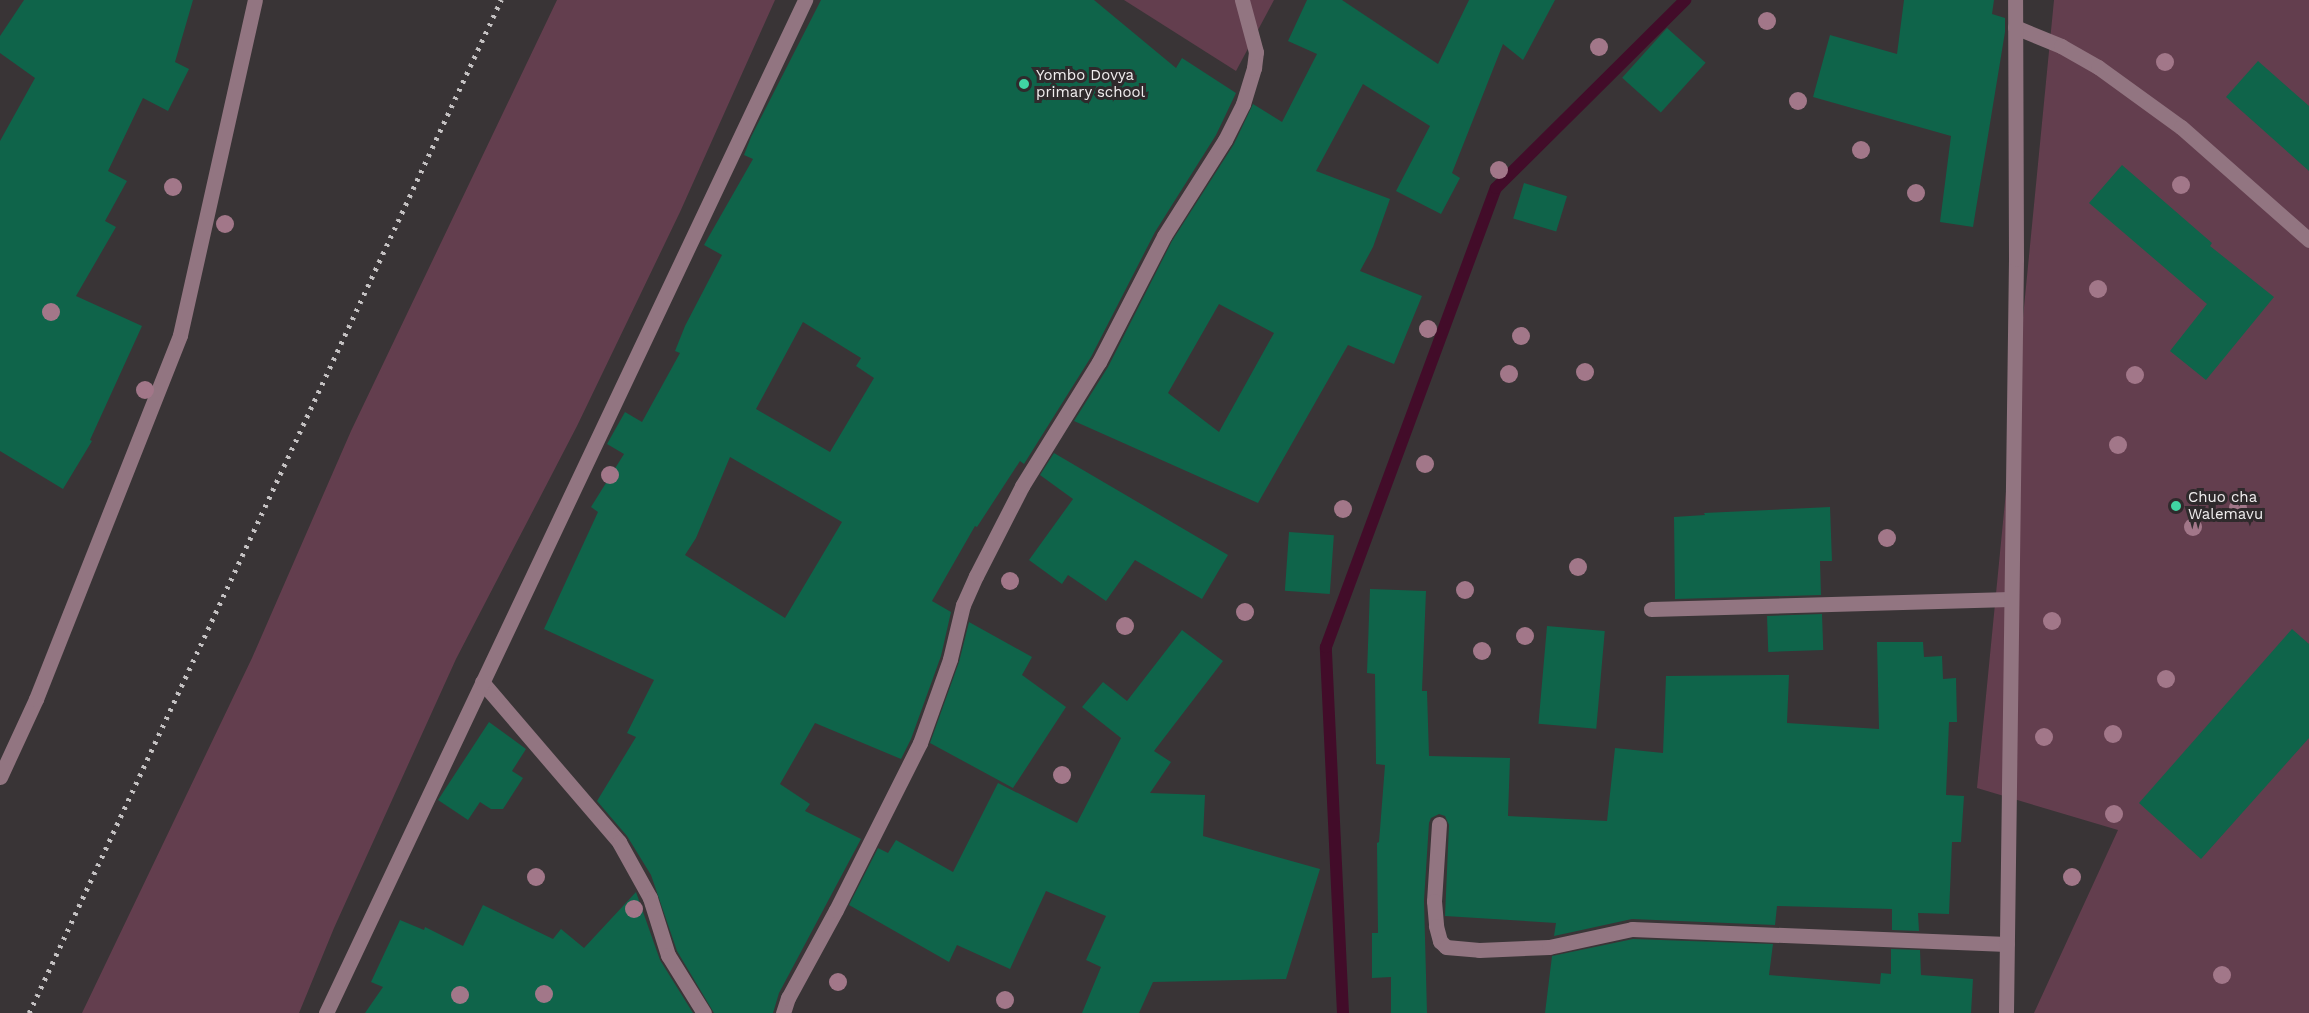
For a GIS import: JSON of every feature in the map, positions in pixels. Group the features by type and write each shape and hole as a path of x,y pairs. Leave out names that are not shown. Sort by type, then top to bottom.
{"street":[{"path":"0,777 36,699 180,335 255,0"},
{"path":"326,1013 805,0"},
{"path":"783,1013 788,998 836,910 920,743 950,659 963,605 976,576 1022,486 1099,362 1164,236 1225,140 1243,104 1254,69 1256,52 1242,0"},
{"path":"2006,1013 2016,259 2015,0"},
{"path":"2015,27 2061,46 2097,67 2181,127 2309,240"},
{"path":"1651,609 2010,599"},
{"path":"482,682 619,842 650,898 668,955 704,1013"},
{"path":"1439,824 1434,901 1436,926 1440,941 1446,947 1479,950 1549,947 1632,929 2007,944"}],"shaded area":[{"path":"557,0 775,0 680,212 577,426 456,659 334,928 299,1013 82,1013 252,658 351,431"},
{"path":"1124,0 1274,0 1236,71"},
{"name":"Chuo cha Walemavu","path":"2054,0 2309,0 2309,1013 2034,1013 2118,830 1977,788"}],"building":[{"path":"24,0 193,0 175,62 189,69 168,111 143,98 108,171 127,181 105,221 116,227 76,296 142,326 90,440 92,441 63,489 0,451 0,141 35,78 0,53 0,36"},
{"path":"821,0 1094,0 1176,68 1182,58 1236,93 1216,135 1155,232 1091,357 1024,464 1020,461 977,527 975,526 932,601 951,612 941,656 911,739 901,759 815,723 780,784 810,804 805,811 861,839 779,993 773,1013 714,1013 677,951 651,875 627,836 597,801 636,737 627,733 654,680 544,629 598,512 591,507 624,454 607,444 625,412 642,422 680,353 675,351 685,326 722,255 704,245 753,159 744,155","holes":["803,322 861,358 856,366 874,378 830,452 756,409","730,457 842,522 785,618 685,555 696,538"]},
{"path":"1307,0 1342,0 1438,64 1469,0 1555,0 1523,60 1503,44 1452,173 1460,178 1441,214 1396,191 1430,126 1363,84 1316,171 1390,199 1373,247 1360,271 1422,296 1394,364 1348,345 1258,503 1074,421 1108,367 1172,241 1234,144 1253,104 1282,122 1317,54 1288,41","holes":["1219,304 1274,333 1219,432 1168,393"]},
{"path":"1904,0 1994,0 1992,14 2005,18 2005,32 1973,227 1940,222 1951,136 1813,97 1830,35 1897,54"},
{"path":"1667,28 1706,63 1661,113 1622,78"},
{"path":"2258,61 2309,106 2309,171 2226,97"},
{"path":"2122,165 2212,243 2210,246 2274,297 2206,380 2170,351 2207,304 2089,203"},
{"path":"1524,183 1567,196 1556,232 1513,218"},
{"path":"1054,453 1228,555 1202,599 1135,560 1106,601 1068,575 1062,584 1029,560 1073,499 1040,475"},
{"path":"1830,507 1832,561 1820,561 1821,595 1675,599 1674,517 1705,515 1704,513"},
{"path":"1289,532 1334,535 1330,594 1285,591"},
{"path":"1370,589 1426,591 1422,691 1427,691 1429,756 1510,758 1508,816 1607,821 1615,748 1663,753 1666,676 1789,675 1787,723 1879,729 1877,642 1923,642 1924,657 1942,656 1943,679 1956,678 1957,722 1949,722 1946,795 1964,796 1961,842 1952,842 1949,914 1918,913 1919,931 1892,930 1892,909 1777,906 1775,925 1632,919 1554,936 1556,923 1445,916 1449,825 1445,816 1439,814 1431,818 1429,823 1424,900 1427,1013 1391,1013 1391,977 1372,978 1372,933 1378,933 1377,843 1379,842 1385,765 1376,764 1375,674 1367,673"},
{"path":"1822,614 1823,650 1768,652 1767,616"},
{"path":"969,622 1032,657 1022,675 1066,707 1013,788 930,743 959,662"},
{"path":"1547,626 1605,631 1596,729 1538,724"},
{"path":"2292,629 2309,644 2309,738 2201,859 2139,803"},
{"path":"1182,630 1223,661 1154,751 1171,762 1150,793 1205,795 1203,836 1320,869 1286,979 1153,982 1139,1013 1082,1013 1101,967 1086,960 1106,916 1046,891 1010,969 957,945 949,962 849,905 878,848 888,853 896,840 953,872 998,783 1077,823 1121,738 1082,707 1103,682 1127,701"},
{"path":"489,722 526,749 512,771 523,778 503,809 491,809 480,802 468,820 438,800"},
{"path":"636,892 660,960 693,1013 365,1013 383,987 371,982 400,920 424,930 425,927 463,946 483,905 553,939 561,929 584,948"},
{"path":"1633,939 1773,944 1769,975 1880,984 1881,973 1891,974 1891,949 1920,950 1921,975 1973,979 1971,1013 1545,1013 1552,956"}],"waterway":[{"path":"1343,1013 1326,647 1496,188 1685,0"}],"railway":[{"path":"29,1013 501,0"}],"place":[{"name":"Yombo Dovya primary school","path":"1024,84"},
{"name":"Chuo cha Walemavu","path":"2176,506"}]}
